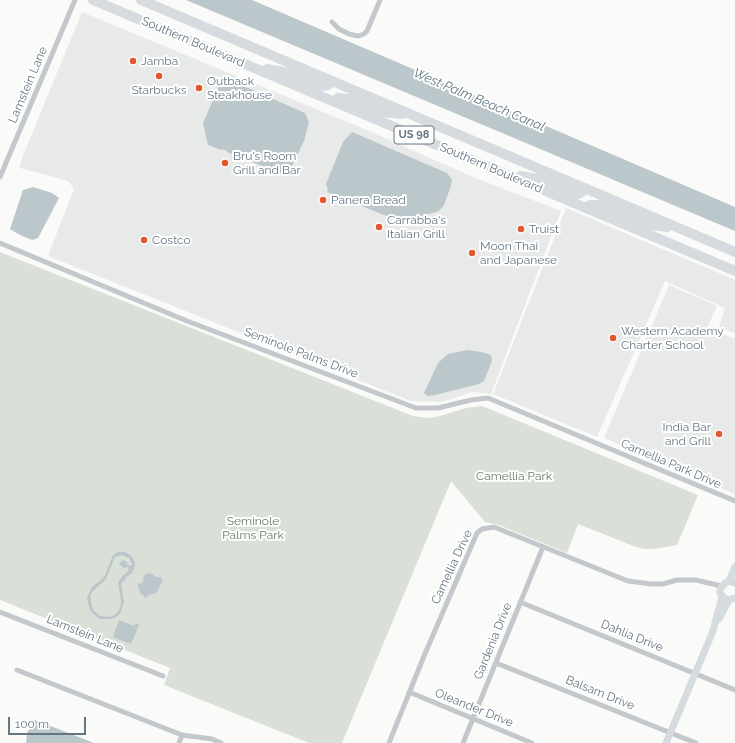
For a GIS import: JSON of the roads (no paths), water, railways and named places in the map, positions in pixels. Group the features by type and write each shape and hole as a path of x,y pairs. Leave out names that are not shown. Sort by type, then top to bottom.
{"highway":[{"name":"Southern Boulevard","path":"93,0 735,271"},
{"name":"Southern Boulevard","path":"142,0 735,252"},
{"path":"253,68 290,72 322,86 328,86 332,81"},
{"path":"334,102 338,98 349,99 381,112 415,116"},
{"path":"506,174 544,180 577,194 581,193 585,188"},
{"path":"585,208 590,205 599,205 644,224 681,229"}],"street":[{"name":"Lamstein Lane","path":"0,177 75,0"},
{"path":"332,22 339,29 349,34 358,36 364,34 367,31 380,0"},
{"name":"Seminole Palms Drive","path":"0,243 187,321 416,408 438,408 471,400 488,398 599,445"},
{"name":"Camellia Park Drive","path":"599,445 735,501"},
{"name":"Camellia Drive","path":"389,743 476,533 486,527 494,528 628,580 639,583 663,584 689,579 705,582 726,594"},
{"name":"Gardenia Drive","path":"463,743 543,547"},
{"path":"666,743 696,673 726,594 725,583 732,582 735,567"},
{"name":"Dahlia Drive","path":"520,602 735,690"},
{"name":"Lamstein Lane","path":"0,612 163,676"},
{"name":"Balsam Drive","path":"496,662 696,743"},
{"path":"17,670 182,735 212,739 221,743"},
{"name":"Oleander Drive","path":"409,692 529,743"},
{"path":"179,743 182,735"}],"water":[{"name":"West Palm Beach Canal","path":"186,0 252,0 735,207 735,231"},
{"path":"225,80 232,81 305,113 309,122 304,141 290,170 282,174 222,149 221,150 208,145 203,123 220,84"},
{"path":"352,132 447,173 452,179 451,186 444,205 439,211 405,221 395,217 394,219 327,192 328,190 326,184 343,142"},
{"path":"33,187 52,193 59,198 38,238 32,240 10,229 23,190"},
{"path":"467,350 491,355 492,361 484,381 479,384 435,395 428,396 424,393 438,363 448,354"},
{"path":"118,552 125,552 131,556 135,562 135,566 132,573 125,578 125,582 123,581 121,584 124,602 120,614 112,619 100,619 91,612 87,597 92,587 105,575 113,555","holes":["122,555 129,558 132,565 129,566 127,562 123,560 119,564 124,568 128,567 129,570 118,583 121,601 120,608 113,616 100,616 93,610 90,596 93,591 106,579 115,557"]},
{"path":"148,573 153,574 155,577 161,577 163,581 156,593 148,595 146,598 140,593 138,583 140,584 143,582 144,575"},
{"path":"119,620 134,626 136,623 139,625 131,644 113,637"},
{"path":"35,720 94,743 26,743 27,733"}],"place":[{"name":"Jamba","path":"133,61"},
{"name":"Starbucks","path":"159,76"},
{"name":"Outback Steakhouse","path":"199,88"},
{"name":"Bru's Room Grill and Bar","path":"225,163"},
{"name":"Panera Bread","path":"323,200"},
{"name":"Carrabba's Italian Grill","path":"379,227"},
{"name":"Truist","path":"521,229"},
{"name":"Costco","path":"144,240"},
{"name":"Moon Thai and Japanese","path":"472,253"},
{"name":"Western Academy Charter School","path":"613,338"},
{"name":"India Bar and Grill","path":"719,434"}],"park label":[{"name":"Camellia Park","path":"514,476"},
{"name":"Seminole Palms Park","path":"253,528"}]}
